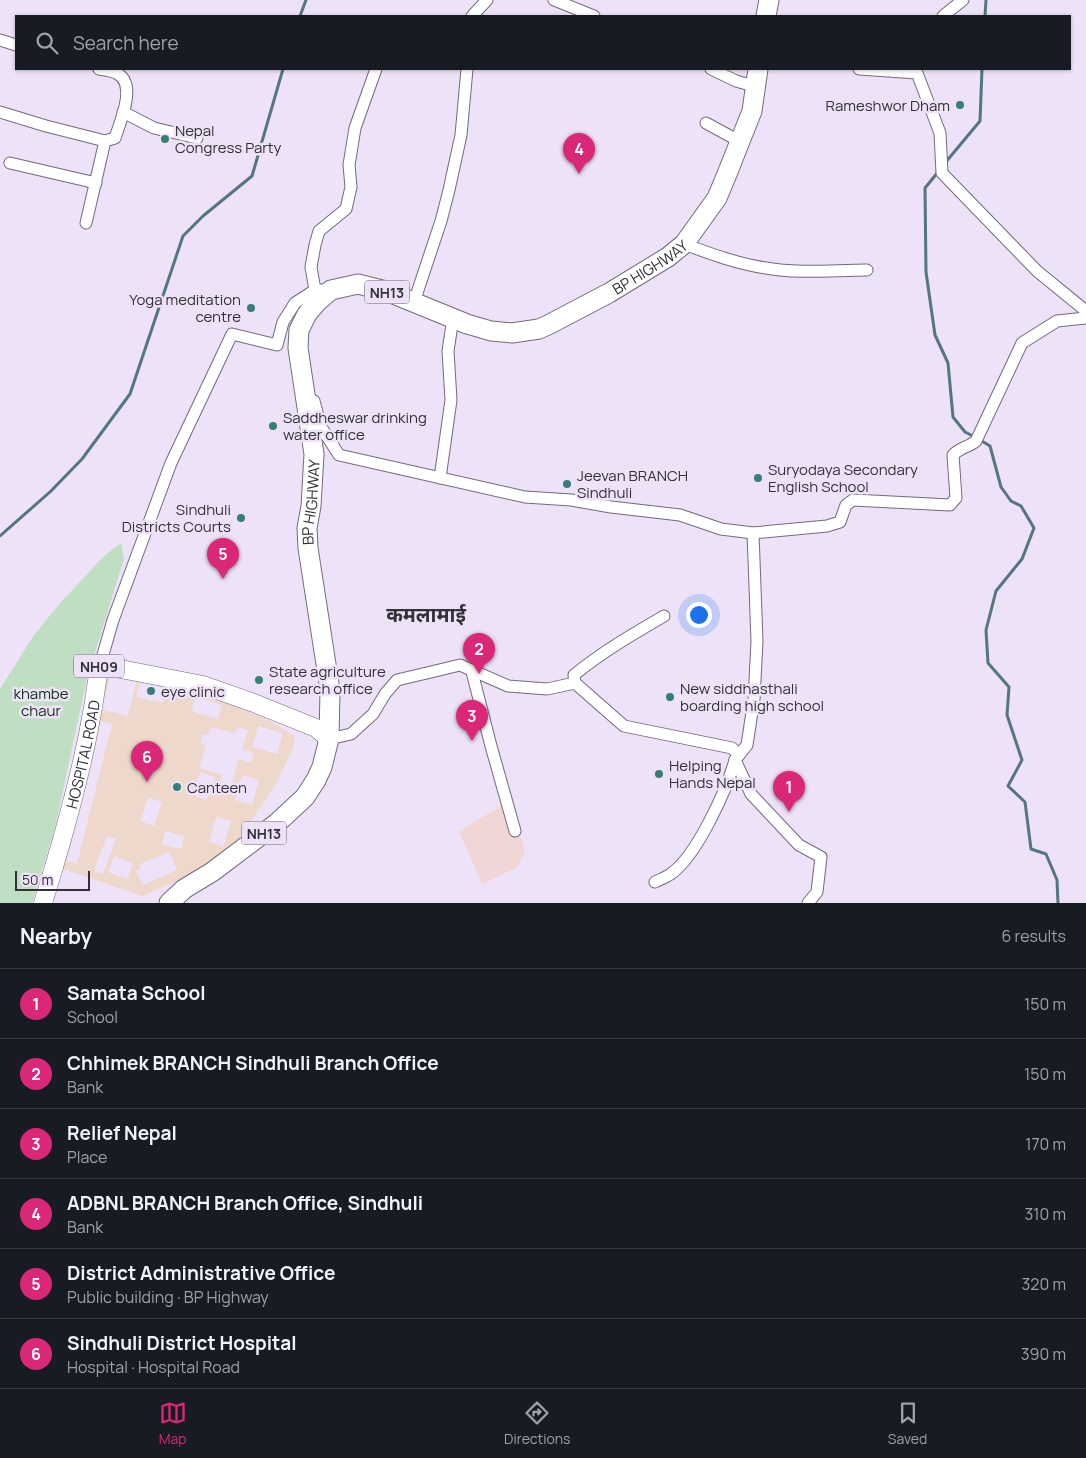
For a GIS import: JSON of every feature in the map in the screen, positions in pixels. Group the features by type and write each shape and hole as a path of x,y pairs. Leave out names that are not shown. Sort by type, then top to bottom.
{"highway":[{"path":"766,15 769,0"},
{"name":"BP HIGHWAY","path":"170,903 184,889 212,872 277,823 305,797 322,767 329,739 330,690 308,548 307,528 311,506 314,454 298,348 299,330 323,290 358,284 386,291 491,332 512,333 539,329 559,320 609,293 668,257 684,244 717,198 752,111 758,78"}],"main road":[{"name":"NH09","path":"100,665 203,686 254,703 316,728 329,739"},
{"name":"HOSPITAL ROAD","path":"43,903 83,757 100,665"}],"street":[{"path":"473,15 487,0"},
{"path":"554,0 592,15"},
{"path":"944,15 964,0"},
{"path":"0,40 15,45"},
{"path":"0,112 106,141 115,138 128,90 119,74 103,70"},
{"path":"100,665 113,620 171,463 232,334 277,346 283,322 295,303 323,290 311,267 315,245 319,231 346,209 351,188 349,165 355,128 376,70"},
{"path":"414,302 441,221 449,190 461,135 467,70"},
{"path":"713,70 736,80 758,78"},
{"path":"888,70 917,71 940,133 942,173 1038,270 1086,311"},
{"path":"123,112 154,128 198,138"},
{"path":"706,123 740,141"},
{"path":"86,223 106,141"},
{"path":"10,163 96,183"},
{"path":"684,244 726,260 767,268 787,270 868,270"},
{"path":"440,478 451,400 448,351 453,318"},
{"path":"305,391 312,396 321,426 339,455 525,497 571,500 611,508 680,515 721,529 753,533 826,526 840,522 846,505 853,500 950,505 956,498 953,455 957,450 971,446 976,441 1022,343 1057,321 1086,318"},
{"path":"655,882 673,872 692,850 704,832 732,773 737,757 747,745 755,680 757,641 753,533"},
{"path":"664,616 589,663 574,675 575,683 624,726 732,748 751,794 799,845 821,857 817,892 808,903"},
{"path":"329,739 351,734 373,714 385,694 398,680 460,665 472,672 508,686 547,689 575,683"},
{"path":"472,672 515,831"}],"shaded area":[{"path":"107,670 182,687 262,717 295,736 293,748 276,784 227,856 186,877 142,896 60,868","holes":["111,673 137,680 128,716 102,710","140,680 166,686 162,703 136,697","196,697 222,705 218,719 191,711","101,721 112,724 77,864 67,861","258,726 283,733 277,754 252,747","211,727 235,733 237,727 248,730 242,749 254,753 251,763 239,759 230,788 219,785 222,775 199,768 206,745 200,743 203,734 208,735","200,772 215,777 207,800 192,795","242,775 259,780 252,805 235,800","148,798 162,802 154,826 140,821","216,817 231,821 223,847 209,842","165,831 184,836 181,849 162,845","107,836 116,839 103,874 94,871","169,852 177,870 143,885 136,871 141,868 140,864","114,856 133,863 127,879 108,872"]},
{"path":"510,801 525,853 516,868 482,884 459,831"}],"green space":[{"name":"khambe chaur","path":"121,543 124,559 87,678 55,828 32,903 0,903 0,689 34,635 61,602 104,556"}],"waterway":[{"path":"300,15 306,0"},
{"path":"985,15 986,0"},
{"path":"0,536 51,491 82,459 130,394 183,236 203,216 252,176 283,70"},
{"path":"945,163 980,121 982,70"},
{"path":"938,172 925,188 926,272 935,335 948,363 953,417 965,432 975,437"},
{"path":"980,440 990,446 1001,487 1011,501 1021,506 1034,528 1022,559 996,591 986,630 988,663 1009,687 1007,715 1022,760 1008,786 1025,802 1031,849 1046,854 1057,880 1058,903"}],"place":[{"name":"Rameshwor Dham","path":"960,105"},
{"name":"Nepal Congress Party","path":"165,139"},
{"name":"ADBNL BRANCH Branch Office, Sindhuli","path":"579,174"},
{"name":"Yoga meditation centre","path":"251,308"},
{"name":"Saddheswar drinking water office","path":"273,426"},
{"name":"Suryodaya Secondary English School","path":"758,478"},
{"name":"Jeevan BRANCH Sindhuli","path":"567,484"},
{"name":"Sindhuli Districts Courts","path":"241,518"},
{"name":"District Administrative Office","path":"223,579"},
{"name":"Chhimek BRANCH Sindhuli Branch Office","path":"479,674"},
{"name":"State agriculture research office","path":"259,680"},
{"name":"eye clinic","path":"151,691"},
{"name":"New siddhasthali boarding high school","path":"670,697"},
{"name":"Relief Nepal","path":"472,741"},
{"name":"Helping Hands Nepal","path":"659,774"},
{"name":"Sindhuli District Hospital","path":"147,782"},
{"name":"Canteen","path":"177,787"},
{"name":"Samata School","path":"789,812"}],"district":[{"name":"कमलामाई","path":"426,614"}]}
